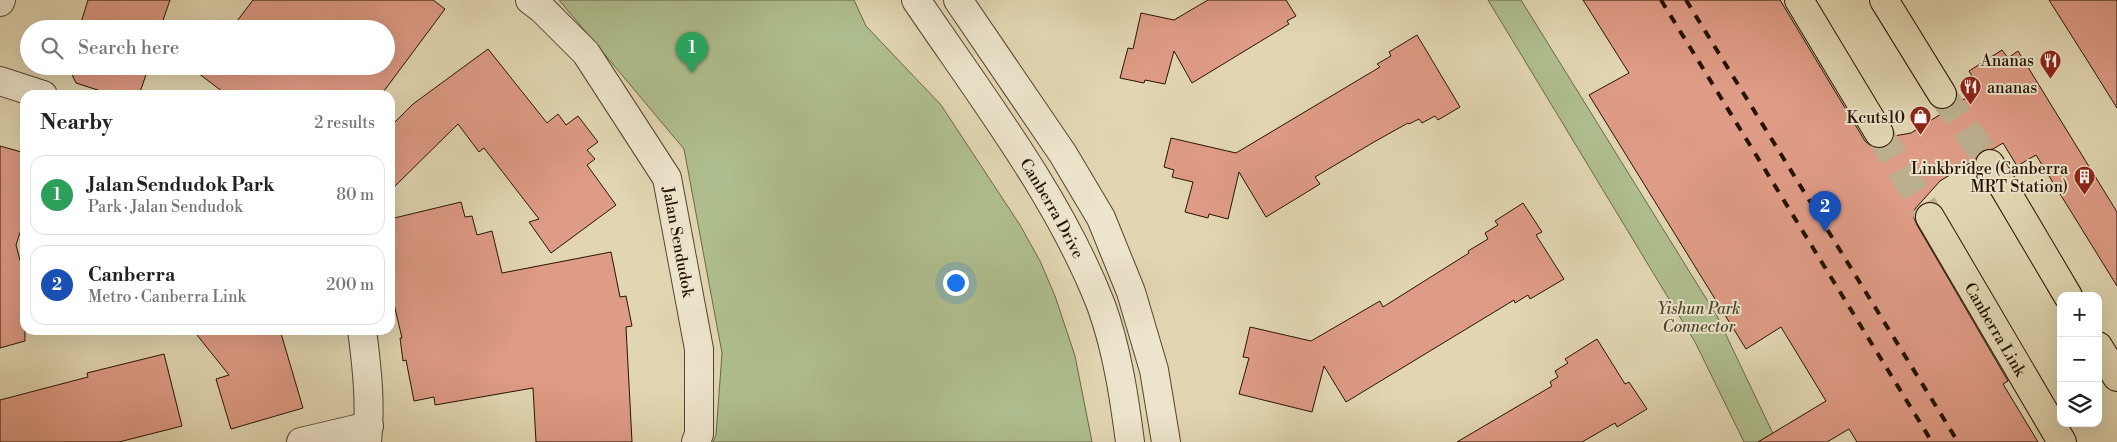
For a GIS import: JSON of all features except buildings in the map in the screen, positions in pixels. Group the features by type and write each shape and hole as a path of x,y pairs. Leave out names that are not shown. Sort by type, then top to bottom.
{"main road":[{"path":"1799,0 1879,132"},
{"path":"1884,0 1942,94"},
{"path":"1990,164 2066,292"},
{"name":"Canberra Link","path":"1930,217 2062,442"},
{"path":"2102,353 2117,377"}],"street":[{"name":"Jalan Sendudok","path":"530,0 542,9 586,53 668,178 699,349 699,434 696,442"},
{"name":"Canberra Drive","path":"916,0 1016,148 1068,232 1101,305 1121,377 1130,442"},
{"path":"958,0 1063,154 1101,218 1131,292 1154,370 1166,442"},
{"path":"0,81 28,90"},
{"path":"301,442 368,434 367,372 363,335"}],"green space":[{"path":"559,0 854,0 866,26 941,105 1020,225 1040,261 1055,296 1075,356 1092,442 713,442 716,435 722,353 684,149"},
{"name":"Yishun Park Connector","path":"1488,0 1521,0 1717,316 1777,442 1744,442 1695,342"}],"tunnel":[{"path":"1942,94 1990,164"},
{"path":"1879,133 1930,217"}],"railway":[{"path":"1661,0 1932,442"},
{"path":"1686,0 1958,442"}],"place":[{"name":"Jalan Sendudok Park","path":"692,73"},
{"name":"Ananas","path":"2050,79"},
{"name":"ananas","path":"1971,106"},
{"name":"Kcuts10","path":"1921,136"},
{"name":"Linkbridge (Canberra MRT Station)","path":"2084,196"},
{"name":"Canberra","path":"1825,232"}]}
